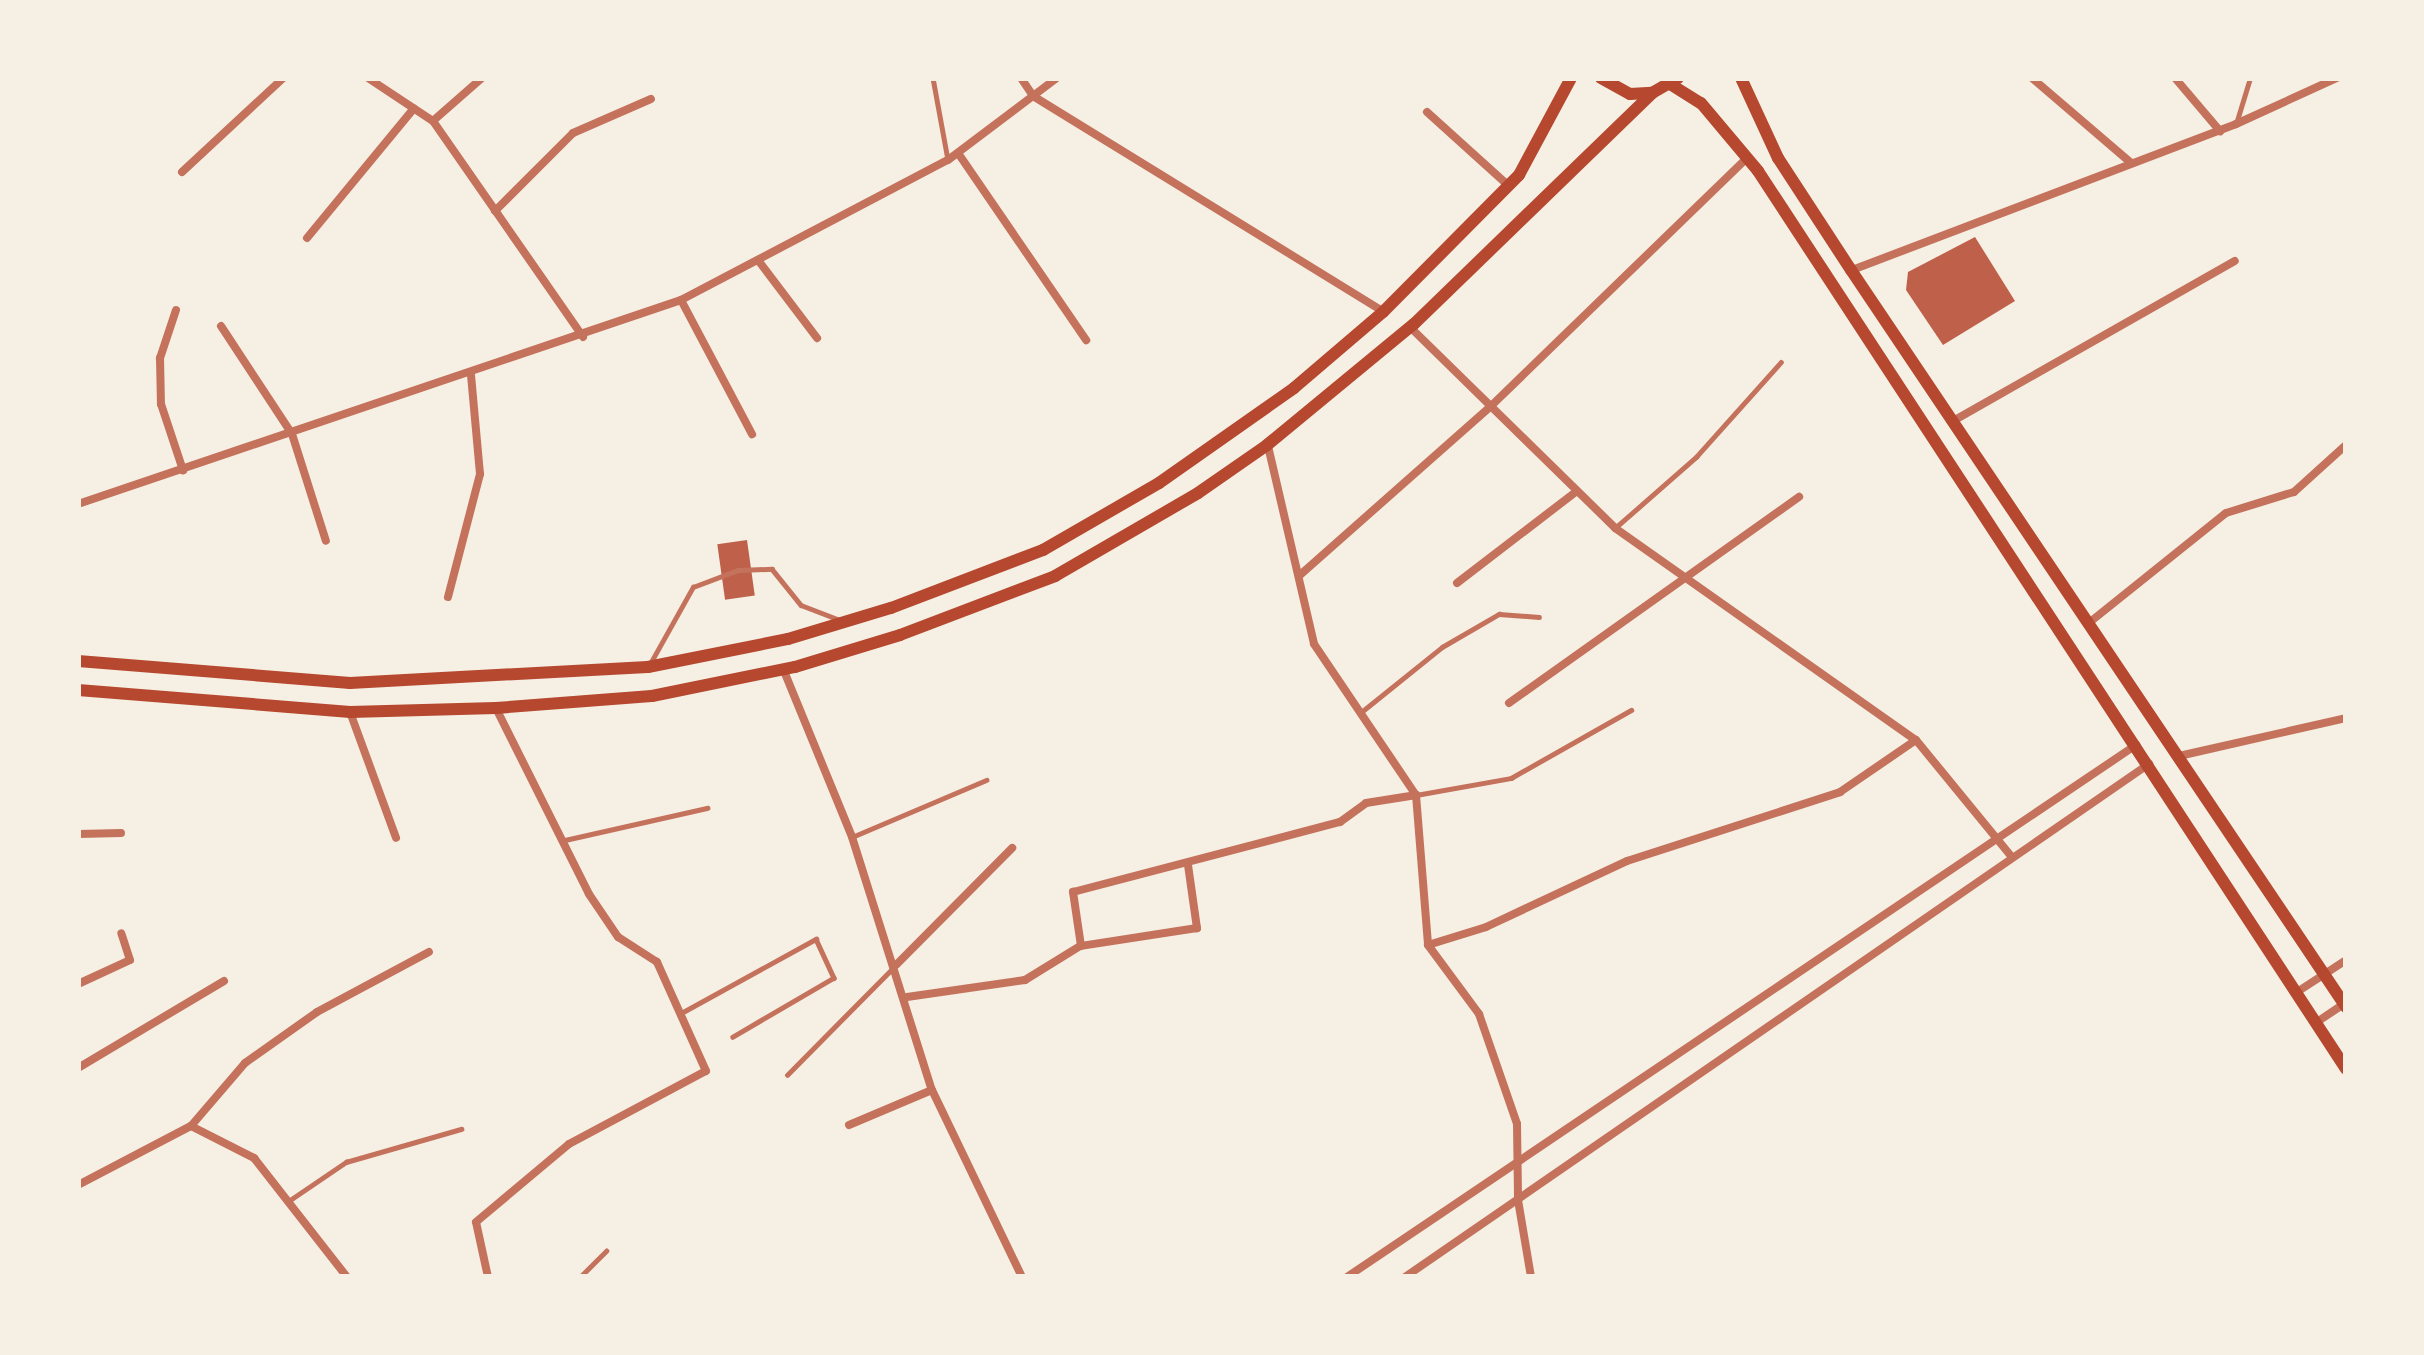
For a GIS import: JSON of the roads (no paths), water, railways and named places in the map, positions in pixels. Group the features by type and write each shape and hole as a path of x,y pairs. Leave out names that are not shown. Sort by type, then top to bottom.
{"main road":[{"path":"78,661 350,683 648,667 788,639 1043,550 1198,455 1294,388 1383,312 1509,186 1571,78"},
{"path":"1600,78 1630,94 1652,93"},
{"path":"1741,78 1778,158 1851,270 2345,1004"},
{"path":"78,690 350,712 496,708 652,695 783,669 900,635 1055,576 1198,493 1268,445 1410,327 1652,93 1674,81 1701,103 1748,157 1832,280 2346,1069"},
{"path":"1832,280 1851,270"}],"street":[{"path":"182,172 283,78"},
{"path":"368,78 433,121 584,337"},
{"path":"433,121 482,78"},
{"path":"1021,78 1033,96 1383,312"},
{"path":"78,504 289,430 584,337 681,300 948,160 1058,78"},
{"path":"2032,78 2131,164"},
{"path":"2175,78 2220,131"},
{"path":"1851,270 2220,131 2337,78"},
{"path":"495,211 573,133 651,99"},
{"path":"307,238 414,108"},
{"path":"1427,112 1509,186"},
{"path":"958,153 1086,340"},
{"path":"1300,575 1490,407 1748,157"},
{"path":"758,260 817,338"},
{"path":"1953,421 2235,261"},
{"path":"681,300 752,434"},
{"path":"176,310 160,358 161,404 183,470"},
{"path":"221,326 289,430 326,542"},
{"path":"1410,327 1615,528 1916,740 2010,855"},
{"path":"448,597 480,474 471,374"},
{"path":"1268,445 1314,644 1416,795 1427,945 1479,1014 1517,1124 1518,1200 1531,1277"},
{"path":"2090,622 2226,513 2294,492 2346,445"},
{"path":"1457,583 1577,491"},
{"path":"1509,703 1799,497"},
{"path":"783,669 852,837 907,997 932,1090 1022,1277"},
{"path":"488,1277 476,1222 569,1144 706,1071 657,962 618,937 589,894 496,708"},
{"path":"350,712 396,838"},
{"path":"2179,756 2346,718"},
{"path":"1427,945 1486,927 1627,861 1840,792 1916,740"},
{"path":"1347,1277 1992,837 2137,744"},
{"path":"1405,1277 2010,855 2150,764"},
{"path":"1081,946 1073,892 1340,822 1366,803 1416,795"},
{"path":"78,834 121,833"},
{"path":"896,965 1012,848"},
{"path":"907,997 1025,980 1081,946 1197,928 1188,865"},
{"path":"78,984 130,960 121,933"},
{"path":"78,1185 191,1126 245,1063 316,1012 429,952"},
{"path":"2296,993 2346,959"},
{"path":"78,1068 224,981"},
{"path":"2315,1023 2345,1004"},
{"path":"849,1125 932,1090"},
{"path":"191,1126 254,1158 347,1277"}],"lane":[{"path":"933,78 948,160"},
{"path":"2236,124 2250,78"},
{"path":"1615,528 1696,457 1781,362"},
{"path":"648,667 693,586 738,570 772,569 801,605 846,621"},
{"path":"1360,713 1442,647 1499,614 1539,617"},
{"path":"1416,795 1511,778 1631,710"},
{"path":"852,837 986,780"},
{"path":"566,840 707,808"},
{"path":"680,1014 816,939 834,978 733,1037"},
{"path":"787,1075 896,965"},
{"path":"290,1200 346,1162 461,1129"},
{"path":"580,1277 606,1251"}]}
